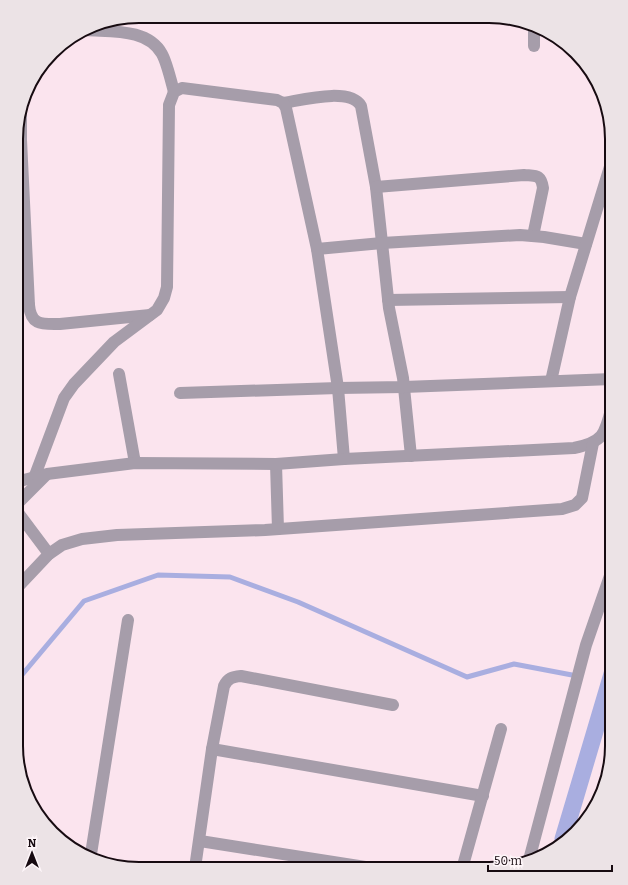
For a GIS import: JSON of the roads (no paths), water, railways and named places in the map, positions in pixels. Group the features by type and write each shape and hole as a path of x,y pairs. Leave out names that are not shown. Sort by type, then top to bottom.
{"street":[{"path":"34,478 64,398 114,342 157,310 164,298 167,287 169,105 174,92 163,54 155,45 143,36 98,31"},
{"path":"534,32 534,46"},
{"path":"174,92 182,88 277,100 283,103 333,96 351,98 358,102 363,114 376,187 388,300 404,387 411,456"},
{"path":"283,103 288,114 317,249 338,388 344,459"},
{"path":"376,187 524,175 537,176 542,180 543,188 533,236"},
{"path":"551,381 570,297 605,183"},
{"path":"317,249 382,243 520,235 586,244"},
{"path":"23,243 30,313 33,319 37,322 60,324 150,315"},
{"path":"388,300 570,297"},
{"path":"23,305 29,305"},
{"path":"119,374 135,463"},
{"path":"180,393 605,380"},
{"path":"23,480 47,474 135,463 276,464 344,459 574,448 593,444 600,438 605,430"},
{"path":"23,581 48,554 62,545 82,539 110,536 278,529 562,509 575,505 582,498 593,444"},
{"path":"276,464 278,529"},
{"path":"23,498 47,474"},
{"path":"23,520 48,554"},
{"path":"532,854 586,645 605,590"},
{"path":"91,851 128,620"},
{"path":"196,862 212,749 224,686 228,680 232,677 241,676 393,705"},
{"path":"464,862 501,729"},
{"path":"212,749 483,796"},
{"path":"200,841 334,862"}],"waterway":[{"path":"23,674 84,601 158,575 230,577 298,602 467,677 514,664 572,675"},
{"path":"565,833 605,698"}]}
